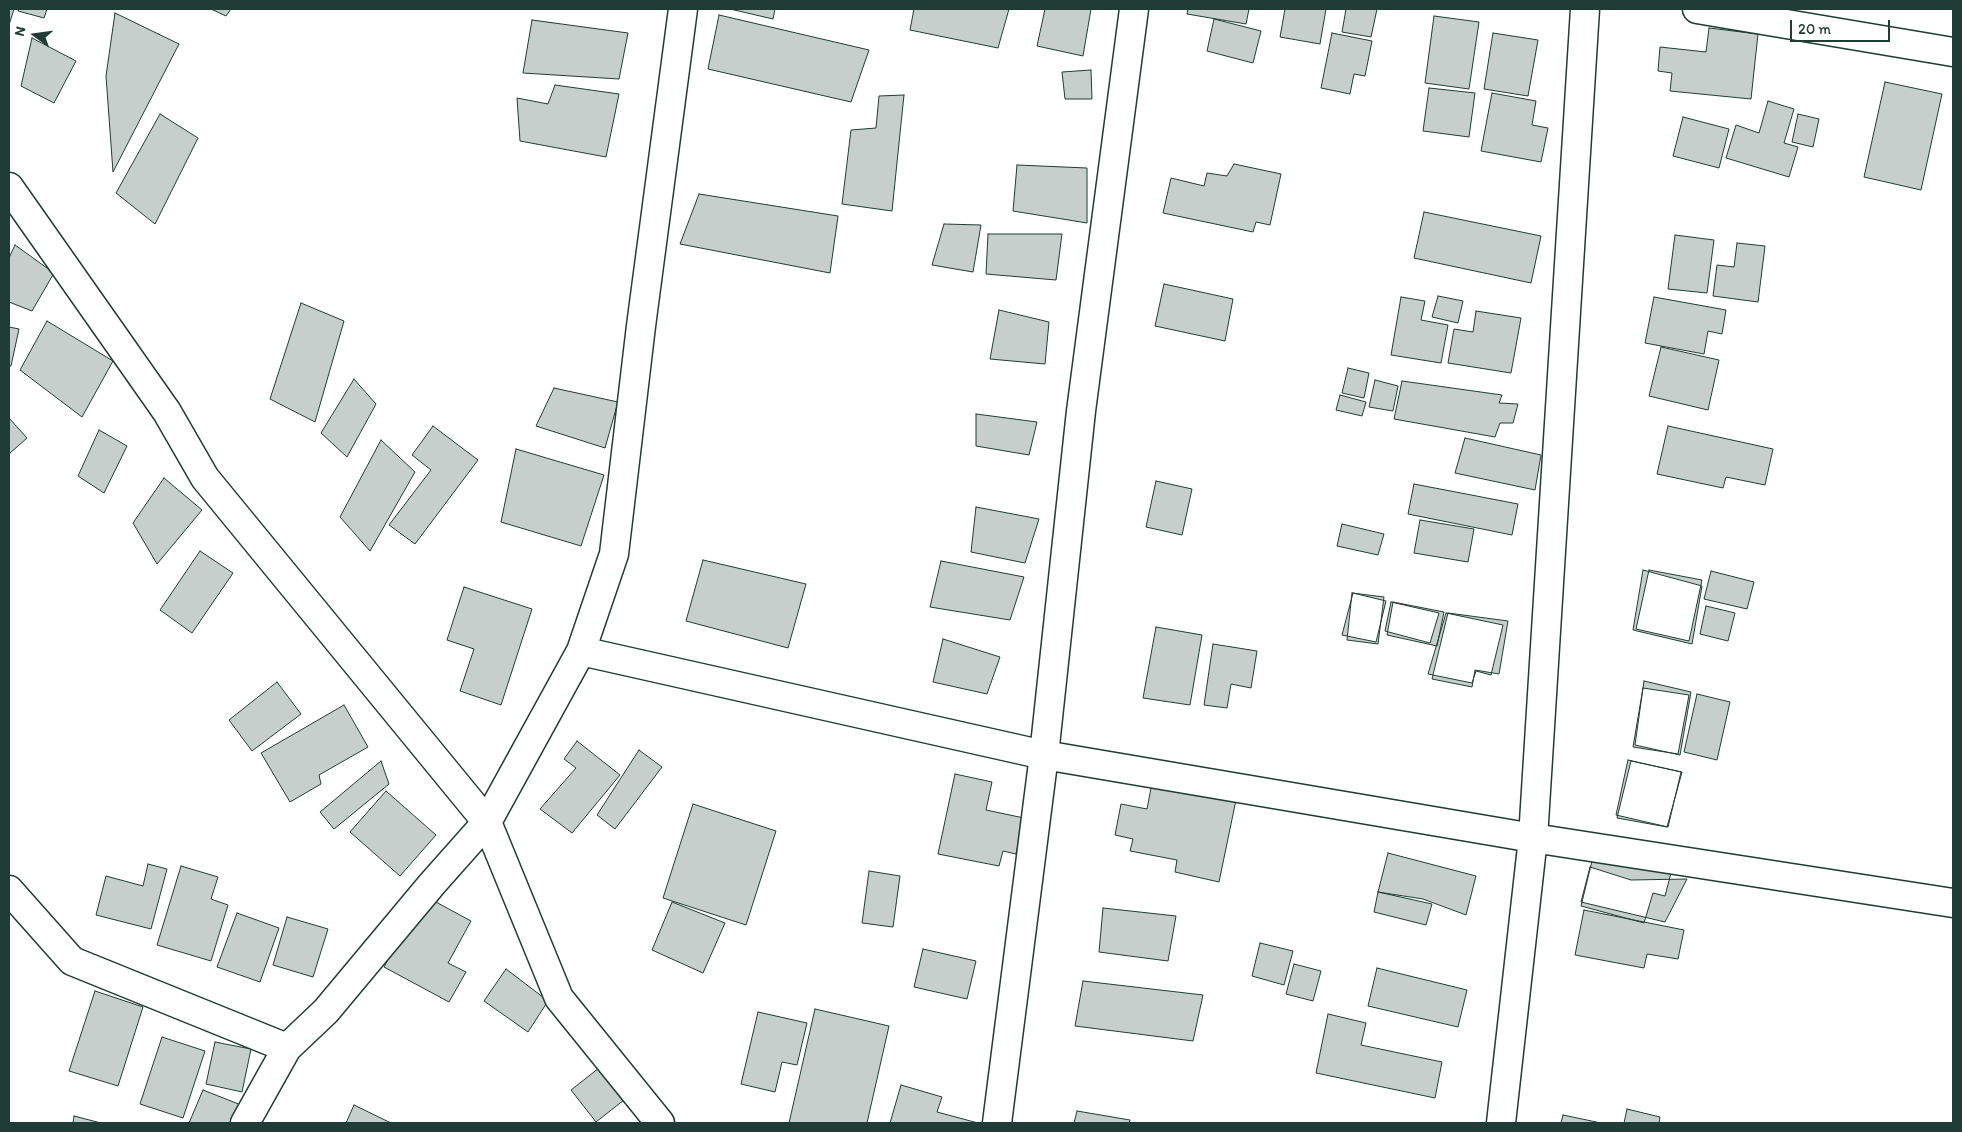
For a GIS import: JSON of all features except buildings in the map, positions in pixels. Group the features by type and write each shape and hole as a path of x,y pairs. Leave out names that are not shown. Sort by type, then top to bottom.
{"street":[{"path":"245,1123 287,1048 326,1011 432,884 488,822 581,651 614,554 641,326 683,9"},
{"path":"997,1123 1044,755 1081,411 1134,9"},
{"path":"1501,1123 1533,838 1585,9"},
{"path":"1697,9 1953,52"},
{"path":"9,188 167,412 204,478 488,822 559,998 660,1123"},
{"path":"581,651 1044,755 1533,838 1953,903"},
{"path":"9,890 72,961 287,1048"}]}
